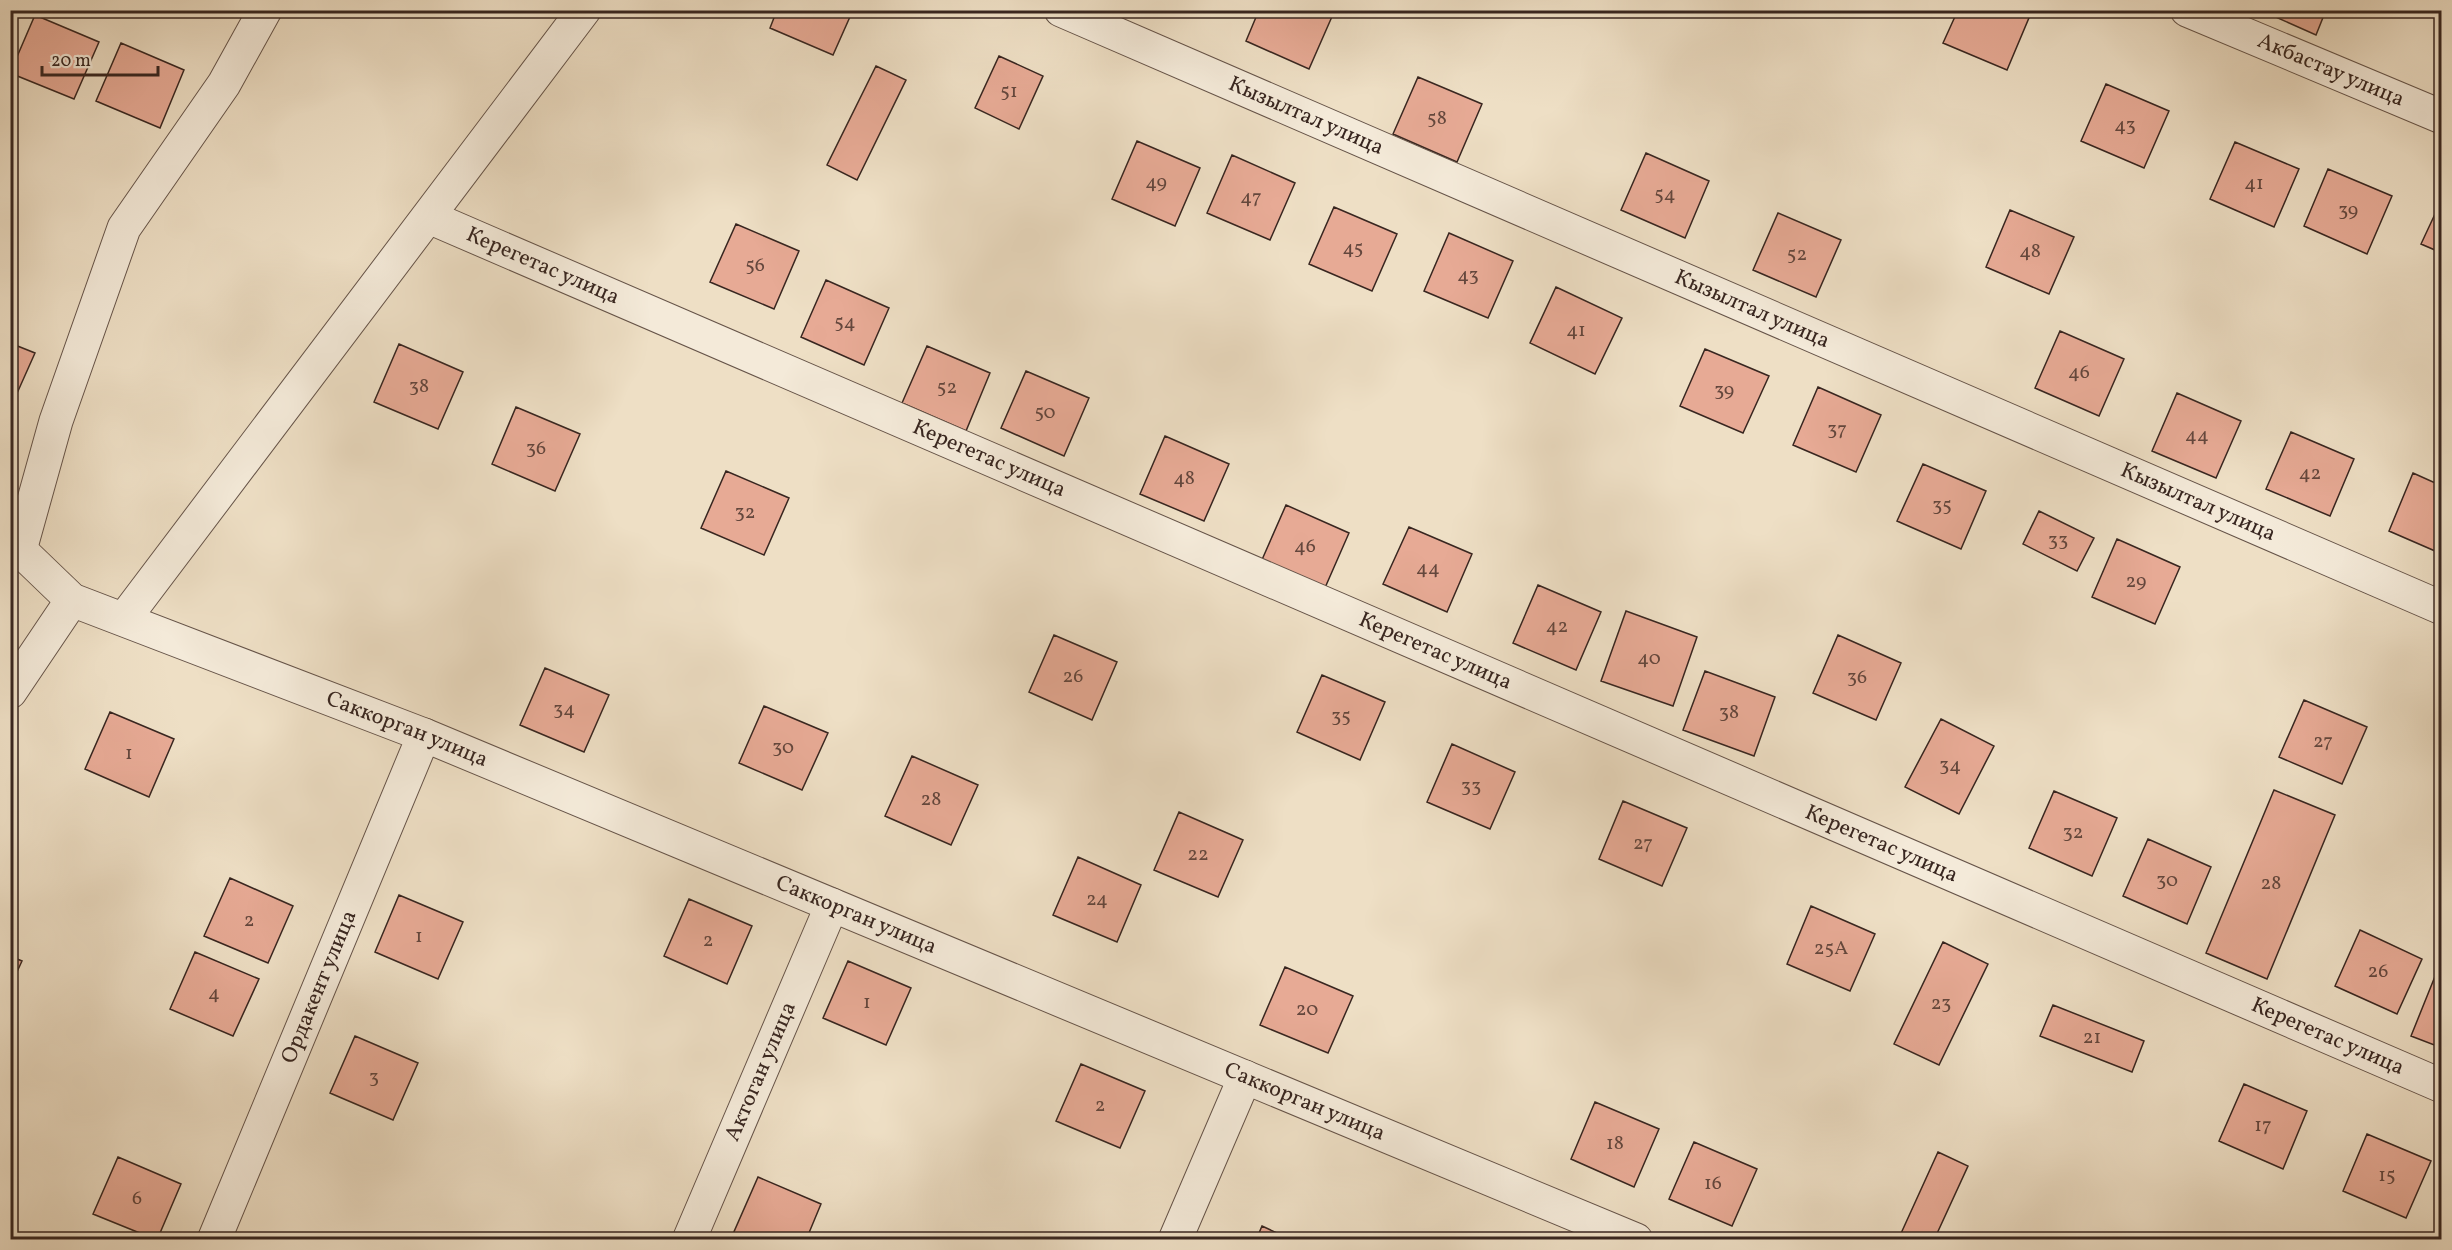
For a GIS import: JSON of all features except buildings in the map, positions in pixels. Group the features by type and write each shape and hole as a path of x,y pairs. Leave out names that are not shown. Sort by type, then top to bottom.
{"street":[{"path":"10,692 72,600 15,548 56,421 124,228 224,84 265,10"},
{"path":"124,620 584,10"},
{"name":"Кызылтал улица","path":"1061,10 2442,608"},
{"name":"Акбастау улица","path":"2187,10 2442,117"},
{"name":"Керегетас улица","path":"429,217 2442,1086"},
{"name":"Саккорган улица","path":"72,600 424,735 1624,1237"},
{"name":"Ордакент улица","path":"214,1239 424,735"},
{"name":"Актоган улица","path":"689,1239 832,905"},
{"path":"1175,1239 1245,1077"}]}
